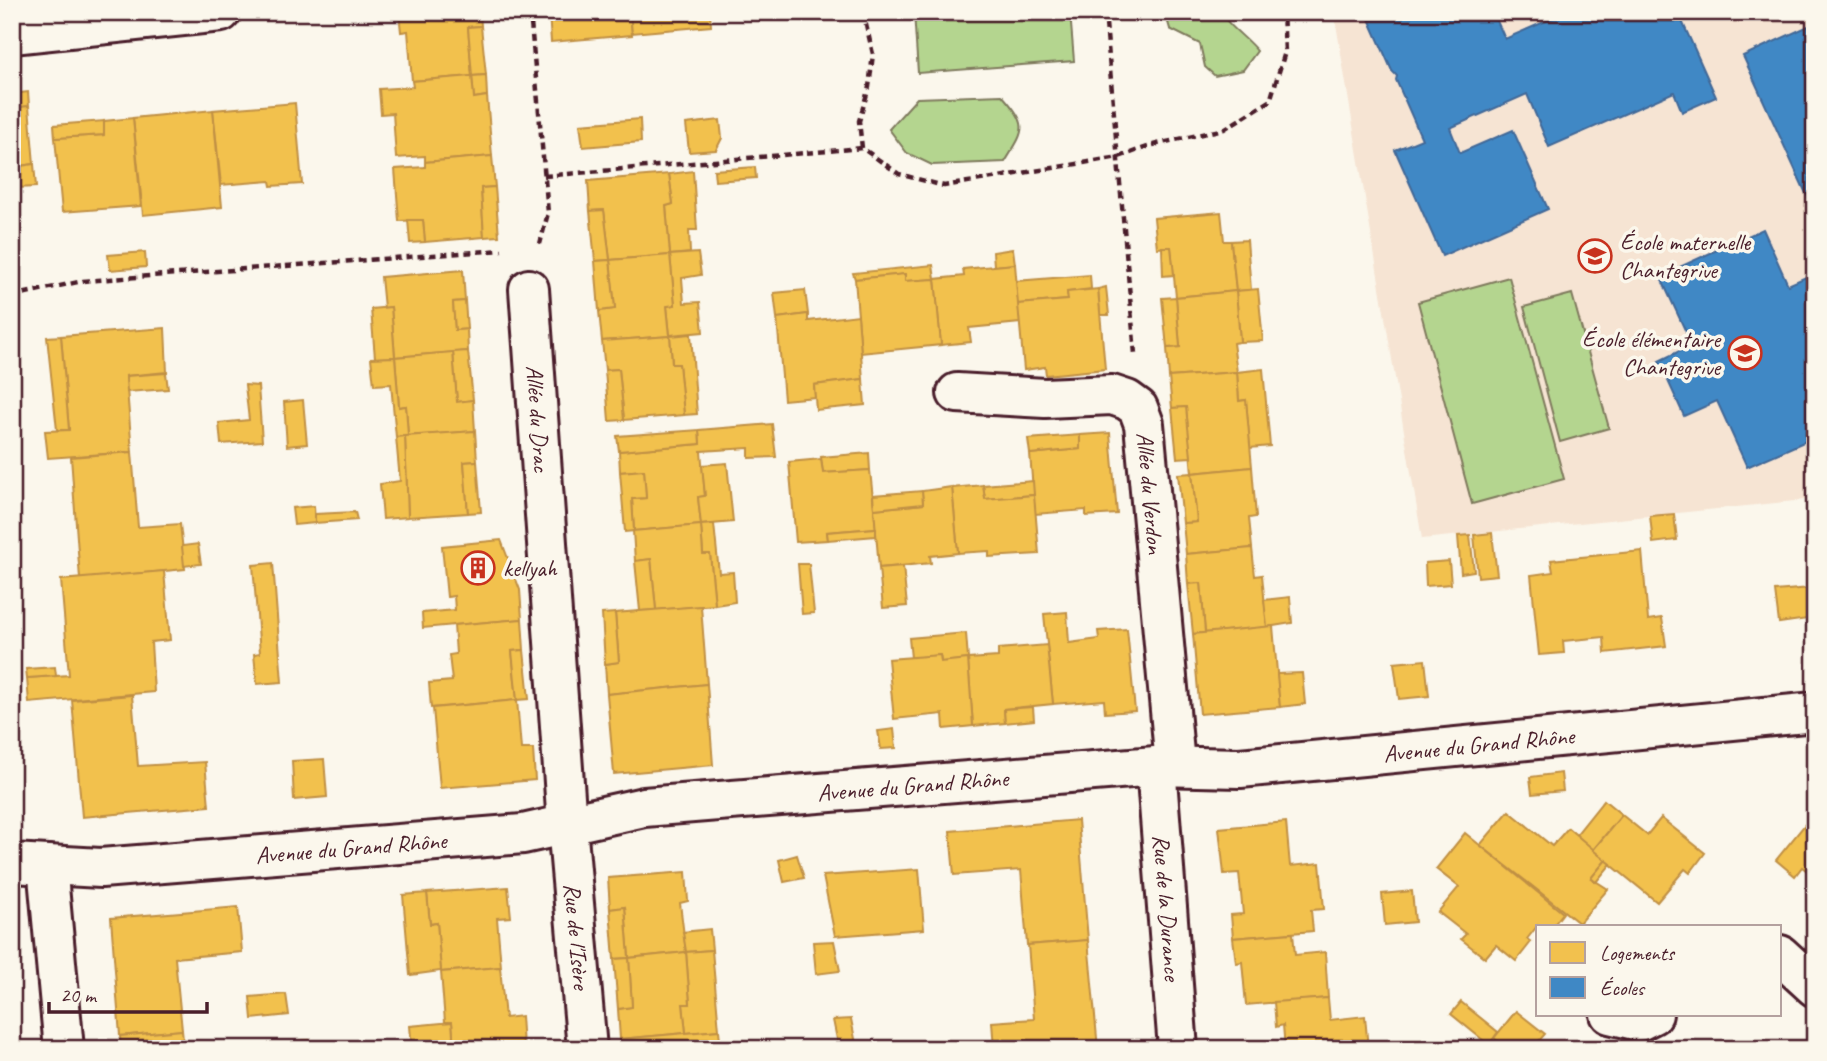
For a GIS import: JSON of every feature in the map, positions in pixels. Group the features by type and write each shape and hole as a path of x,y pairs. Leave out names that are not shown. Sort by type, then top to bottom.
{"street":[{"path":"12,34 221,12"},
{"name":"Allée du Drac","path":"529,289 567,825"},
{"name":"Allée du Verdon","path":"957,393 1045,398 1112,395 1127,400 1138,408 1144,424 1166,765"},
{"name":"Avenue du Grand Rhône","path":"29,864 101,868 523,834 644,807 1166,765 1240,768 1815,712"},
{"name":"Rue de la Durance","path":"1166,765 1178,1049"},
{"name":"Rue de l'Isère","path":"567,825 587,1049"},
{"path":"29,864 64,1049"},
{"path":"1782,957 1815,987"},
{"path":"1618,1016 1639,1021 1649,1016"}],"path":[{"path":"529,289 548,213 530,12"},
{"path":"862,148 859,121 869,87 873,54 863,12"},
{"path":"1105,12 1136,347 1127,400"},
{"path":"544,176 862,148 899,174 944,186 1119,157 1153,145 1224,130 1270,101 1286,52 1283,12"},
{"path":"12,296 83,281 512,249"}],"shaded area":[{"name":"École maternelle Chantegrive","path":"1334,12 1815,12 1815,499 1422,539"}],"green space":[{"path":"914,12 1070,12 1074,61 918,73"},
{"path":"1165,12 1222,12 1227,21 1257,51 1243,70 1215,76 1205,67 1200,44 1170,29"},
{"path":"1002,95 1017,114 1022,127 1005,162 932,165 907,153 889,129 917,98"},
{"path":"1509,277 1564,479 1472,504 1418,302"},
{"path":"1572,294 1609,428 1560,442 1524,307"}],"building: Logements":[{"path":"399,12 480,12 481,26 468,27 472,76 412,81 408,31 401,32"},
{"path":"549,12 630,12 632,35 551,42"},
{"path":"630,12 710,12 711,26 632,33"},
{"path":"481,26 486,75 472,76 468,27"},
{"path":"486,75 487,96 474,98 472,76"},
{"path":"472,76 474,98 487,96 492,156 425,162 425,156 396,158 393,113 381,114 379,89 413,87 412,81"},
{"path":"28,92 29,106 12,108 12,94"},
{"path":"295,103 302,184 271,186 270,181 221,185 213,110"},
{"path":"29,106 34,164 14,167 16,188 12,189 12,108"},
{"path":"213,110 222,207 143,215 133,118"},
{"path":"133,118 141,206 62,212 55,138 104,135 104,121"},
{"path":"640,119 641,142 583,147 580,124"},
{"path":"720,120 722,138 716,150 689,152 686,124"},
{"path":"104,121 104,135 55,138 54,125"},
{"path":"492,156 495,187 481,188 484,237 425,242 423,220 399,221 395,169 425,167 425,162"},
{"path":"34,164 36,187 16,188 14,167"},
{"path":"755,167 756,178 715,181 714,170"},
{"path":"693,171 697,230 689,230 690,253 670,255 666,206 673,204 669,174"},
{"path":"669,174 673,204 666,206 670,255 610,260 604,210 590,211 588,181"},
{"path":"495,187 499,236 484,237 481,188"},
{"path":"604,210 610,260 595,261 590,211"},
{"path":"1221,212 1224,241 1231,241 1236,291 1176,297 1171,247 1157,248 1154,218"},
{"path":"408,220 423,220 425,242 410,243"},
{"path":"1247,240 1251,290 1236,291 1231,241"},
{"path":"1162,247 1171,247 1174,275 1163,276"},
{"path":"1013,249 1015,264 994,266 993,252"},
{"path":"145,252 146,267 110,270 108,255"},
{"path":"698,253 701,275 682,278 684,303 700,302 703,332 670,335 667,306 675,305 670,255"},
{"path":"670,255 675,305 667,306 670,336 602,341 599,311 615,309 610,260"},
{"path":"610,260 615,309 599,311 595,261"},
{"path":"1015,264 1020,323 969,328 971,342 941,345 935,279 964,276 963,269"},
{"path":"933,265 935,279 905,281 905,274 855,279 853,273"},
{"path":"463,270 465,301 453,302 455,330 467,329 468,351 395,357 391,307 384,308 381,277"},
{"path":"905,274 905,281 935,279 941,345 861,353 855,279"},
{"path":"1090,275 1091,289 1067,292 1068,300 1018,304 1016,281"},
{"path":"1106,287 1109,315 1100,315 1098,289"},
{"path":"1098,289 1105,369 1046,375 1045,367 1024,370 1018,304 1068,300 1067,292"},
{"path":"1258,289 1263,341 1240,342 1236,291"},
{"path":"805,290 808,314 777,318 774,293"},
{"path":"1236,291 1240,342 1233,343 1237,372 1169,377 1167,348 1180,347 1176,297"},
{"path":"1176,297 1180,347 1167,348 1162,298"},
{"path":"465,301 467,329 455,330 453,302"},
{"path":"391,307 395,357 375,358 371,309"},
{"path":"808,314 808,321 858,315 863,379 814,385 815,397 784,400 777,318"},
{"path":"165,328 167,372 126,376 132,452 48,458 45,431 69,430 61,336"},
{"path":"691,334 697,414 684,415 679,364 672,364 670,336"},
{"path":"61,336 69,430 57,430 47,337"},
{"path":"670,336 672,364 679,364 684,415 624,420 619,369 605,370 602,341"},
{"path":"468,351 473,400 457,402 453,352"},
{"path":"453,352 457,402 473,400 475,431 408,436 406,406 399,407 395,357"},
{"path":"395,357 399,407 406,406 408,436 396,437 391,384 374,385 371,358"},
{"path":"619,369 624,420 609,421 605,370"},
{"path":"1263,369 1270,446 1250,448 1246,400 1239,401 1237,372"},
{"path":"1237,372 1239,401 1246,400 1252,467 1192,473 1186,407 1172,408 1169,377"},
{"path":"166,373 168,389 127,392 126,376"},
{"path":"863,379 865,405 816,410 814,385"},
{"path":"245,385 258,386 262,441 221,444 219,423 249,420"},
{"path":"303,400 307,444 287,446 284,402"},
{"path":"1186,407 1191,457 1177,458 1172,408"},
{"path":"772,424 776,457 749,458 749,448 701,451 705,496 698,497 701,525 634,531 632,499 646,498 644,470 620,472 619,451 700,444 699,430"},
{"path":"699,430 700,444 619,451 617,436"},
{"path":"475,431 477,461 464,462 468,513 408,517 405,436"},
{"path":"1110,433 1117,514 1086,516 1086,510 1035,514 1030,454 1080,449 1080,435"},
{"path":"1080,435 1080,449 1030,454 1028,439"},
{"path":"405,436 408,517 383,519 380,484 400,481 396,437"},
{"path":"132,452 138,527 180,524 185,569 80,579 71,457"},
{"path":"869,453 870,470 823,473 821,457"},
{"path":"821,459 823,473 870,470 876,528 827,532 828,540 796,542 789,462"},
{"path":"477,461 481,512 468,513 464,462"},
{"path":"727,463 733,522 701,525 698,497 705,496 702,465"},
{"path":"1252,467 1256,517 1249,518 1252,548 1186,554 1183,523 1197,522 1192,473"},
{"path":"644,470 646,498 632,499 634,531 625,532 620,472"},
{"path":"1192,473 1197,522 1183,523 1178,474"},
{"path":"1033,481 1034,495 985,499 983,485"},
{"path":"983,485 985,499 1034,495 1039,554 989,557 989,551 958,553 952,488"},
{"path":"952,487 958,553 930,556 931,563 879,568 874,509 923,504 922,491"},
{"path":"922,491 923,504 874,509 873,495"},
{"path":"314,506 315,523 294,525 292,508"},
{"path":"355,512 357,520 315,523 315,514"},
{"path":"1674,514 1677,540 1653,543 1650,516"},
{"path":"714,524 719,573 733,572 735,602 715,605 710,554 703,554 701,525"},
{"path":"701,525 703,554 710,554 715,605 656,610 651,559 635,561 633,531"},
{"path":"876,528 876,536 828,540 827,532"},
{"path":"1492,533 1497,575 1478,577 1474,535"},
{"path":"1470,535 1474,571 1461,573 1458,536"},
{"name":"kellyah","path":"501,540 520,590 522,619 423,628 422,613 455,610 454,596 447,597 442,546"},
{"path":"198,544 201,564 184,566 182,546"},
{"path":"1252,548 1255,576 1262,575 1267,627 1205,633 1201,583 1188,584 1186,554"},
{"path":"1815,550 1815,623 1814,618 1779,623 1775,591 1811,588 1807,551"},
{"path":"1642,551 1648,620 1662,618 1666,646 1605,653 1604,637 1563,641 1564,653 1539,655 1531,575 1553,572 1551,560"},
{"path":"651,559 656,610 640,611 635,561"},
{"path":"1449,561 1451,584 1426,586 1425,563"},
{"path":"273,563 282,682 257,684 254,654 260,653 253,565"},
{"path":"798,564 809,564 814,613 802,614"},
{"path":"903,566 907,606 883,608 879,568"},
{"path":"164,571 170,640 151,642 154,692 29,703 27,678 69,675 61,580"},
{"path":"1201,583 1205,633 1193,634 1188,584"},
{"path":"1290,597 1292,623 1267,627 1264,600"},
{"path":"701,606 707,684 607,694 605,664 619,662 615,613"},
{"path":"1067,612 1069,643 1099,639 1098,631 1127,629 1135,711 1105,713 1104,700 1053,704 1044,614"},
{"path":"615,613 619,662 605,664 602,614"},
{"path":"522,619 524,650 512,651 517,700 431,708 429,683 452,681 449,655 456,654 454,625"},
{"path":"1273,626 1280,707 1200,714 1193,634"},
{"path":"966,633 968,659 941,662 940,655 911,658 909,638"},
{"path":"1047,645 1053,704 1004,709 1005,723 973,726 968,659 998,657 998,649"},
{"path":"524,650 529,699 517,700 512,651"},
{"path":"940,655 941,662 968,659 973,726 944,729 943,714 894,719 888,659"},
{"path":"1425,660 1429,696 1399,699 1394,663"},
{"path":"55,667 56,676 27,678 26,669"},
{"path":"1302,673 1305,704 1280,707 1277,674"},
{"path":"707,684 713,765 614,774 607,694"},
{"path":"132,695 138,766 205,762 209,806 82,817 72,700"},
{"path":"517,700 521,749 533,749 535,780 440,788 433,708"},
{"path":"1033,707 1034,720 1005,723 1004,709"},
{"path":"894,729 896,748 881,749 878,731"},
{"path":"324,759 327,797 294,800 292,761"},
{"path":"1561,773 1563,791 1532,794 1530,777"},
{"path":"1604,800 1622,815 1593,850 1576,835"},
{"path":"1509,811 1552,846 1568,828 1606,860 1591,878 1608,889 1579,923 1480,845"},
{"path":"1815,812 1815,877 1802,867 1795,876 1776,860"},
{"path":"1622,815 1647,835 1661,818 1705,853 1690,873 1685,869 1657,902 1593,850"},
{"path":"1078,820 1088,940 1027,945 1021,870 954,875 950,831"},
{"path":"1286,822 1290,866 1320,863 1324,909 1311,910 1313,931 1233,938 1231,915 1243,914 1239,873 1224,874 1219,828"},
{"path":"1465,833 1563,913 1554,925 1536,925 1527,939 1531,942 1516,961 1496,945 1485,958 1461,939 1466,934 1438,912 1459,887 1436,869"},
{"path":"797,855 804,878 784,882 779,860"},
{"path":"1606,860 1611,864 1596,882 1591,878"},
{"path":"919,869 924,929 835,936 823,876"},
{"path":"686,872 688,901 680,903 686,952 629,958 625,907 610,909 608,878"},
{"path":"508,887 511,917 497,918 501,967 441,972 437,923 430,924 427,893"},
{"path":"1412,891 1415,922 1385,925 1382,894"},
{"path":"427,893 430,924 437,923 441,971 410,975 403,895"},
{"path":"238,907 242,952 175,958 182,1030 120,1036 111,918"},
{"path":"625,907 629,958 614,959 610,909"},
{"path":"710,929 712,950 686,952 683,932"},
{"path":"1293,933 1295,955 1325,952 1328,998 1246,1005 1242,962 1236,963 1233,938"},
{"path":"1088,940 1098,1049 994,1049 992,1022 1034,1019 1028,945"},
{"path":"834,941 840,971 816,974 813,942"},
{"path":"712,950 719,1030 686,1033 683,1004 690,1004 686,952"},
{"path":"686,952 690,1004 683,1004 686,1033 620,1039 618,1009 632,1007 629,958"},
{"path":"629,958 632,1007 618,1009 614,959"},
{"path":"500,967 505,1018 521,1016 523,1046 454,1049 452,1022 445,1022 441,972"},
{"path":"286,994 289,1015 252,1019 250,997"},
{"path":"1328,998 1330,1020 1365,1016 1368,1049 1285,1049 1283,1025 1276,1027 1274,1002"},
{"path":"1461,1002 1498,1032 1489,1045 1451,1014"},
{"path":"1516,1011 1545,1034 1532,1049 1507,1049 1494,1038"},
{"path":"851,1019 857,1049 839,1049 833,1020"},
{"path":"452,1022 454,1049 412,1049 410,1026"},
{"path":"182,1030 184,1049 121,1049 120,1036"},
{"path":"719,1030 721,1049 621,1049 620,1039"},
{"path":"309,1040 309,1049 299,1049 298,1041"}],"building: Écoles":[{"path":"1366,12 1493,12 1505,39 1567,12 1678,12 1716,97 1682,112 1674,92 1549,147 1527,94 1450,128 1460,153 1513,130 1548,209 1442,256 1395,150 1422,139 1396,80 1397,76 1392,71"},
{"path":"1815,23 1815,213 1743,56"},
{"name":"École élémentaire Chantegrive","path":"1763,229 1788,285 1815,273 1815,437 1747,467 1717,401 1684,416 1659,361 1692,345 1660,276"}],"place":[{"name":"École maternelle Chantegrive","path":"1595,256"},
{"name":"École élémentaire Chantegrive","path":"1745,353"},
{"name":"kellyah","path":"478,568"}]}
